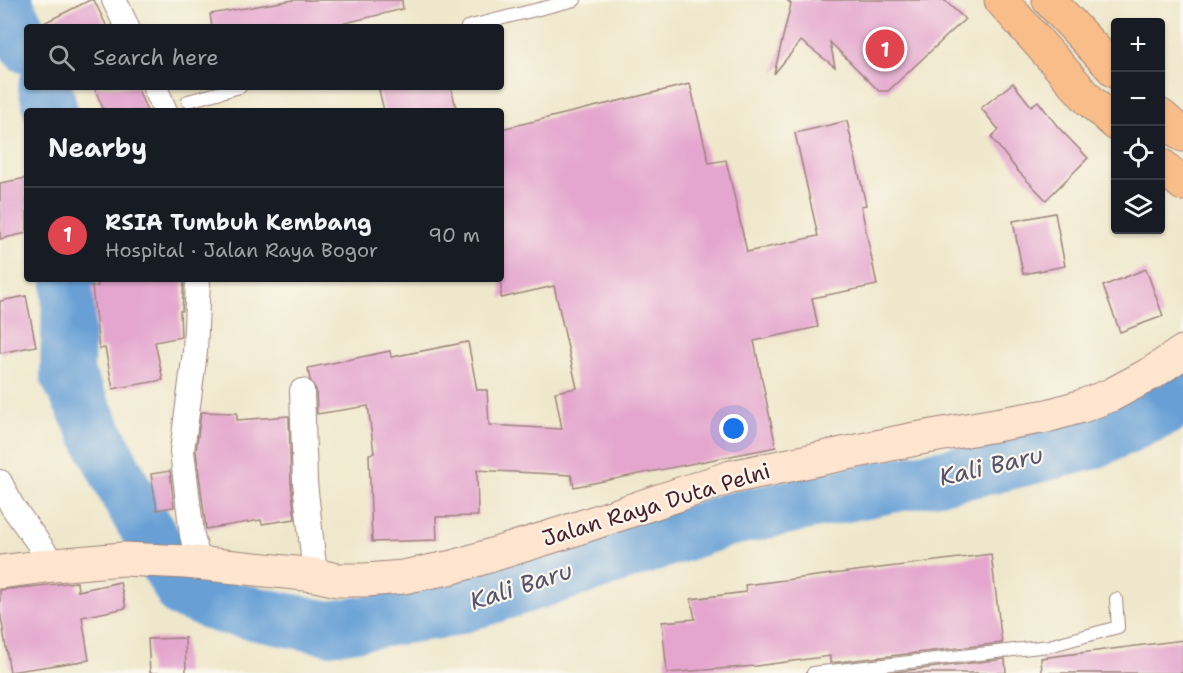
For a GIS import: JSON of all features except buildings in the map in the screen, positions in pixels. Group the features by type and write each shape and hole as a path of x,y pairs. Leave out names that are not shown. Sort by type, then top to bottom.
{"highway":[{"path":"1001,0 1089,100 1111,120"},
{"path":"1049,0 1111,67"},
{"path":"1165,119 1183,135"},
{"path":"1165,168 1183,184"}],"main road":[{"name":"Jalan Raya Duta Pelni","path":"0,572 123,559 193,563 315,575 337,580 403,577 453,567 574,530 731,477 842,453 1047,416 1083,406 1111,395 1152,373 1183,352"}],"street":[{"path":"114,0 126,24"},
{"path":"156,90 164,108"},
{"path":"193,563 182,451 195,352 198,282"},
{"path":"302,391 305,482 315,575"},
{"path":"0,482 12,506 54,565"}],"lane":[{"path":"479,24 575,0"},
{"path":"188,101 229,90"},
{"path":"813,673 1049,646 1118,627 1116,599"}],"waterway":[{"name":"Kali Baru","path":"4,0 24,41"},
{"name":"Kali Baru","path":"46,90 50,108"},
{"name":"Kali Baru","path":"69,282 67,375 128,496 183,592 222,607 329,628 446,611 727,520 992,467 1091,443 1161,411 1183,398"}],"place":[{"name":"RSIA Tumbuh Kembang","path":"885,49"}]}
